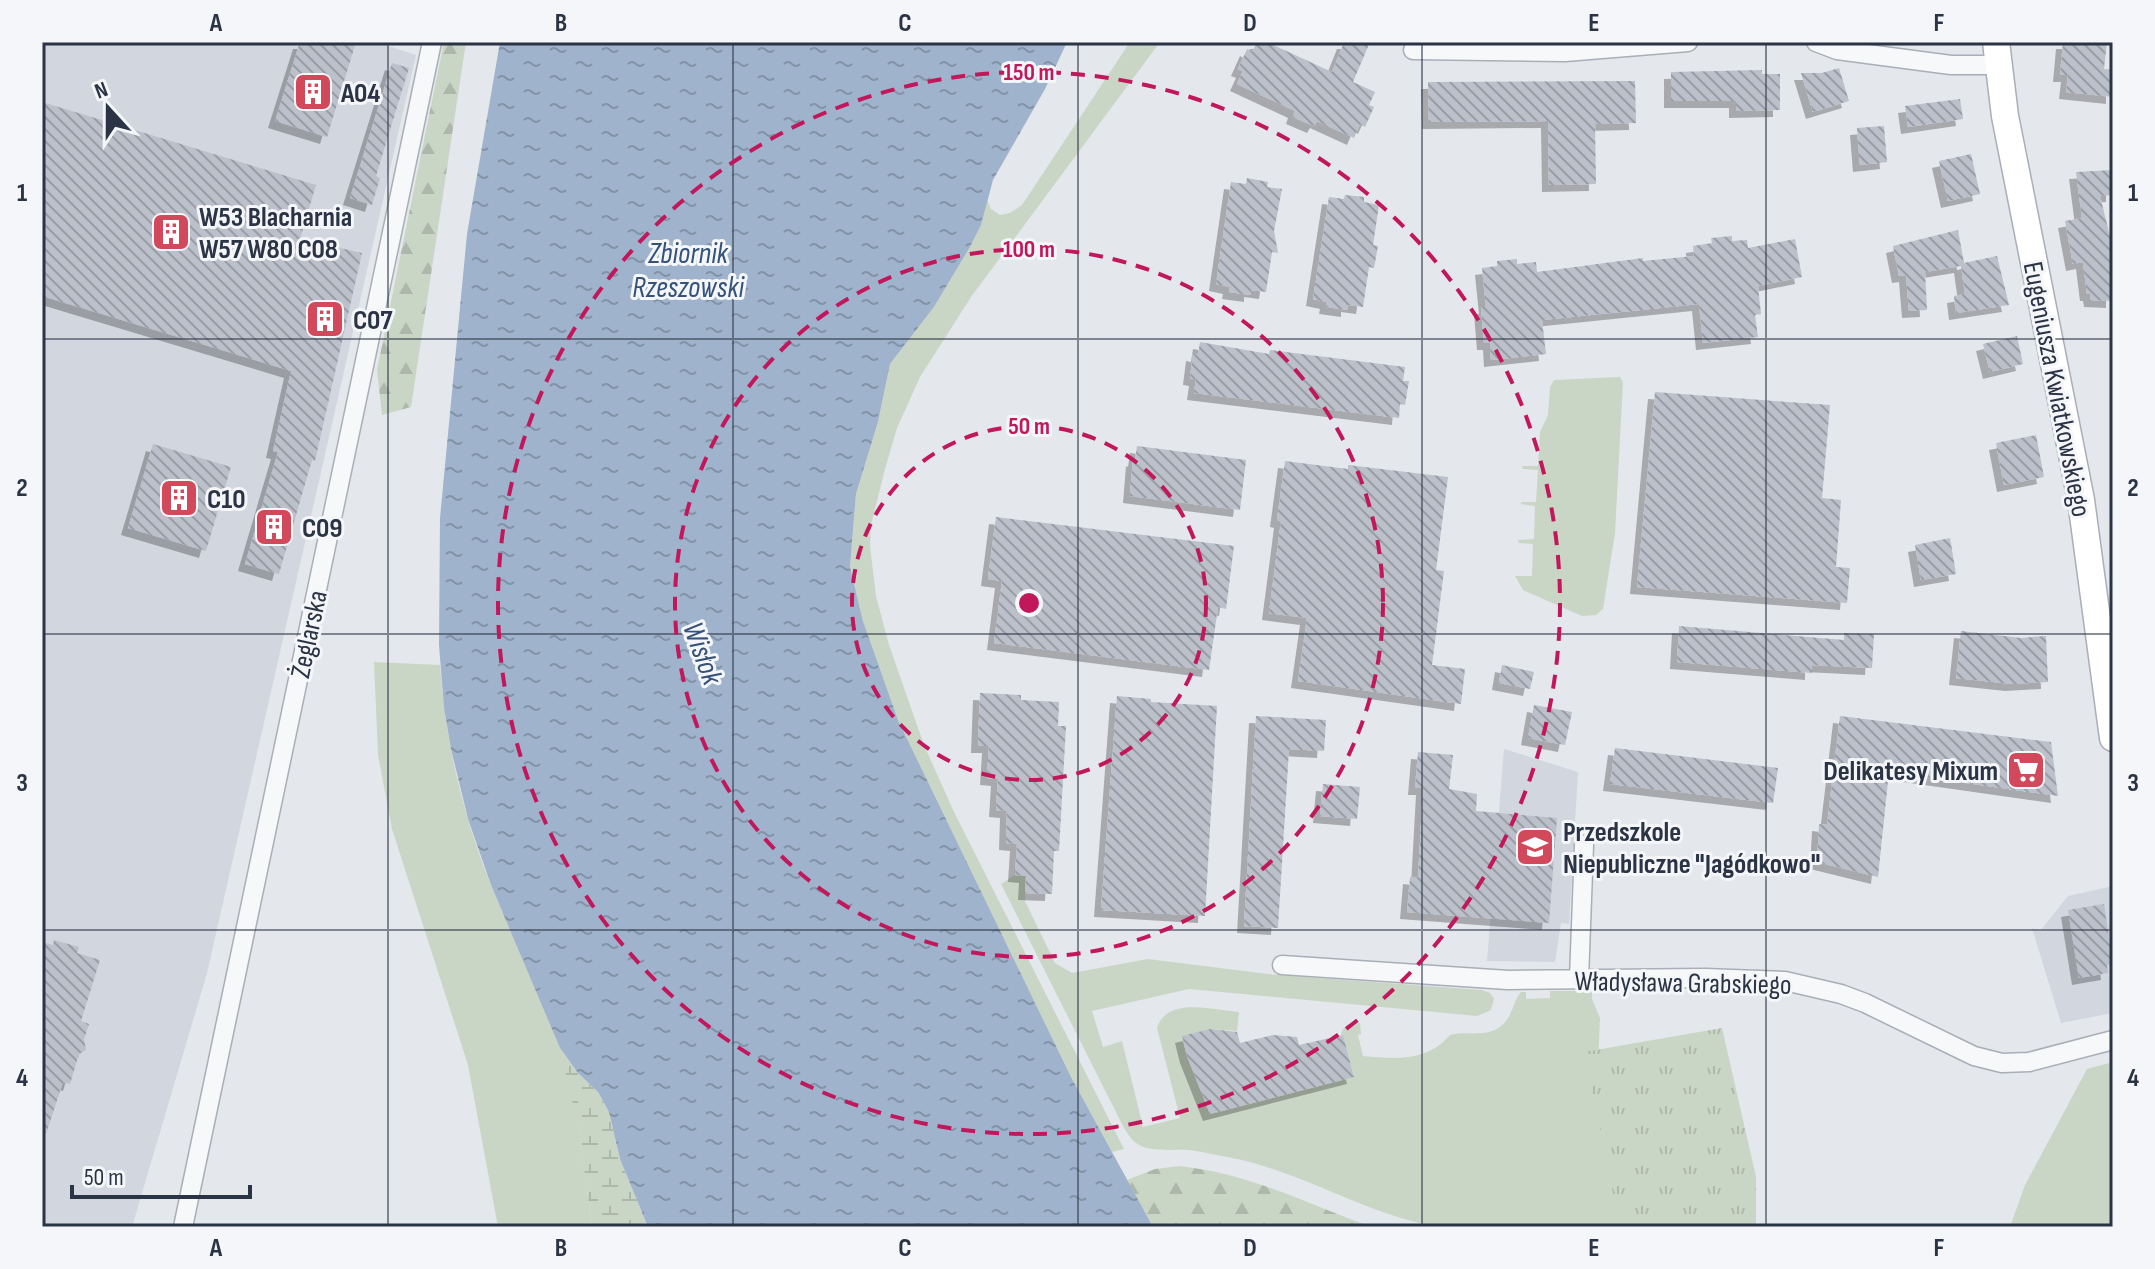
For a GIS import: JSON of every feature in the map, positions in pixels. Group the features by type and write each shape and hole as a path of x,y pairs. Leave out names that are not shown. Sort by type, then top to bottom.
{"street":[{"name":"Żeglarska","path":"183,1227 432,42"},
{"path":"1413,50 1565,52 1688,42"},
{"path":"1816,42 1837,50 1951,65 1997,54"},
{"name":"Eugeniusza Kwiatkowskiego","path":"1997,54 2005,116 2081,500 2113,738"},
{"path":"1579,979 1584,845"},
{"name":"Władysława Grabskiego","path":"1282,965 1508,980 1752,979 1800,984 1865,1003 1974,1056 2002,1063 2029,1062 2113,1040"}],"shaded area":[{"path":"42,42 376,42 416,55 207,973 132,1227 42,1227"},
{"name":"Przedszkole Niepubliczne \"Jagódkowo\"","path":"1504,749 1578,772 1569,924 1561,923 1555,962 1487,961"},
{"path":"2113,886 2113,1013 2061,1023 2032,928 2040,931 2068,896"}],"green space":[{"path":"444,42 466,42 411,407 382,415 377,370"},
{"path":"1130,42 1160,42 971,297 920,377 897,428 871,525 870,546 876,596 889,645 924,745 954,812 1124,1149 1112,1152 1071,1077 898,720 863,621 850,567 856,494 878,422 890,364 934,307 970,247 981,225 987,200 991,209 1000,215 1022,205"},
{"path":"1620,377 1623,382 1615,533 1603,609 1596,615 1582,616 1523,590 1515,576 1532,576 1533,544 1519,543 1518,540 1534,539 1535,506 1520,504 1536,502 1538,470 1523,469 1522,466 1538,466 1540,432 1548,415 1550,387 1554,380"},
{"path":"374,662 440,665 451,751 473,836 493,890 545,1007 567,1069 592,1227 498,1227 468,1065 392,829 378,755"},
{"path":"1015,875 1026,876 1025,901 1055,963 1072,973 1148,959 1277,975 1482,990 1494,999 1491,1010 1477,1016 1189,989 1092,1011 1103,1047 1122,1041 1143,1127 1180,1118 1157,1028 1162,1018 1180,1008 1239,1012 1237,1031 1210,1029 1182,1037 1210,1113 1354,1076 1341,1035 1350,1024 1360,1023 1361,1034 1358,1035 1363,1056 1410,1057 1431,1050 1450,1035 1487,1032 1500,1027 1521,992 1526,992 1526,999 1550,998 1550,991 1592,991 1600,1018 1598,1064 1637,1227 1440,1227 1388,1214 1263,1166 1201,1152 1152,1149 1138,1144 1124,1128 1001,884"},
{"path":"1722,1028 1756,1177 1756,1227 1620,1227 1584,1052"},
{"path":"560,1048 578,1073 598,1092 609,1112 620,1159 648,1227 592,1227 579,1130"},
{"path":"2113,1062 2113,1227 2010,1227 2025,1185 2087,1069"},
{"path":"1180,1166 1254,1182 1371,1227 1153,1227 1127,1180 1155,1169"}],"water":[{"name":"Zbiornik Rzeszowski","path":"500,42 1067,42 1045,89 993,180 981,225 970,247 934,307 890,364 878,422 856,494 850,567 863,621 898,720 1071,1077 1153,1227 648,1227 620,1159 609,1112 598,1092 578,1073 560,1048 491,885 468,819 444,708 439,645 440,518 467,234"}],"building":[{"name":"A04","path":"300,42 356,42 327,137 275,121"},
{"path":"1257,42 1267,42 1332,72 1344,42 1370,42 1353,82 1375,92 1369,105 1374,107 1365,127 1360,124 1354,138 1317,121 1314,126 1293,117 1295,111 1237,84 1243,71 1238,69 1247,49 1252,52"},
{"path":"2063,42 2107,42 2104,69 2113,70 2113,97 2066,92 2068,75 2060,75"},
{"path":"392,63 409,68 376,176 380,178 372,205 350,198"},
{"path":"1839,68 1849,101 1813,112 1801,73 1822,73"},
{"path":"1762,70 1762,74 1780,74 1780,110 1736,111 1736,101 1671,101 1671,72"},
{"path":"1635,81 1636,123 1595,124 1596,184 1549,185 1548,121 1429,122 1428,82"},
{"path":"1960,99 1963,119 1908,127 1905,106"},
{"name":"W53 Blacharnia W57 W80 C08","path":"42,102 316,185 300,239 362,253 315,461 312,460 279,574 245,564 278,452 273,451 291,371 42,296"},
{"path":"1884,126 1887,162 1860,165 1857,128"},
{"path":"1971,154 1980,194 1948,201 1939,161"},
{"path":"2113,170 2113,195 2100,196 2113,248 2113,301 2091,300 2090,294 2087,294 2083,262 2073,264 2065,221 2082,218 2076,172"},
{"path":"1247,178 1268,182 1267,187 1282,189 1274,231 1278,253 1272,252 1266,292 1251,290 1251,295 1229,292 1230,287 1216,284 1231,182 1246,184"},
{"path":"1345,195 1364,197 1364,202 1379,205 1373,245 1378,246 1374,268 1369,267 1363,307 1348,305 1348,310 1326,307 1327,302 1313,299 1329,197 1344,199"},
{"path":"1958,230 1964,263 1997,256 2009,305 1956,313 1954,296 1965,294 1961,266 1925,272 1927,310 1909,311 1906,275 1899,276 1893,246"},
{"path":"1732,236 1732,241 1747,240 1748,248 1795,239 1802,277 1758,286 1761,314 1755,315 1758,337 1703,343 1699,304 1542,320 1546,354 1491,360 1490,343 1484,343 1481,307 1486,307 1482,268 1497,266 1497,261 1517,259 1517,264 1536,262 1537,272 1643,258 1643,261 1694,256 1693,246 1712,243 1711,238"},
{"path":"2017,336 2023,364 1990,372 1983,344"},
{"path":"1200,342 1269,354 1270,350 1405,367 1403,381 1409,381 1405,405 1400,404 1399,418 1194,393 1196,379 1190,378 1193,354 1198,355"},
{"path":"1655,392 1830,405 1822,498 1841,500 1836,567 1850,568 1847,603 1637,587"},
{"path":"2036,435 2044,477 2004,485 1996,443"},
{"name":"C10","path":"153,444 231,467 206,551 128,528"},
{"path":"1137,446 1246,460 1240,510 1130,496"},
{"path":"1285,461 1448,477 1436,570 1444,571 1432,665 1465,669 1461,704 1298,681 1307,618 1269,613"},
{"path":"996,517 1234,546 1226,609 1218,607 1209,670 994,643 1002,581 988,579"},
{"path":"1950,538 1956,574 1921,580 1915,545"},
{"path":"1679,626 1844,640 1844,633 1874,634 1872,668 1812,665 1812,673 1677,662"},
{"path":"1961,631 2021,638 2046,636 2048,682 2012,684 1956,678"},
{"path":"1502,665 1534,672 1530,689 1499,683"},
{"path":"980,693 1021,695 1021,700 1059,702 1058,726 1066,726 1059,851 1054,851 1052,894 1025,893 1026,876 1015,875 1017,844 1006,843 1007,811 996,810 998,779 987,778 989,746 978,746"},
{"path":"1117,696 1151,699 1151,702 1217,706 1205,916 1101,910"},
{"path":"1534,705 1572,712 1565,745 1528,738"},
{"path":"1256,716 1326,720 1324,751 1289,749 1278,928 1244,926"},
{"path":"1840,716 2051,742 2058,796 1889,772 1878,877 1817,862 1819,824 1827,825"},
{"path":"1615,748 1778,768 1773,803 1610,784"},
{"path":"1418,752 1453,755 1449,789 1477,794 1476,811 1557,818 1549,923 1407,912 1410,877 1418,878 1423,788 1415,788"},
{"path":"1323,784 1360,787 1357,819 1320,816"},
{"path":"2104,904 2113,964 2107,965 2108,973 2079,978 2068,910"},
{"path":"54,940 79,947 77,953 100,960 81,1021 89,1024 84,1039 86,1050 79,1054 70,1084 63,1082 46,1134 42,1133 42,942 53,945"},
{"path":"1210,1029 1237,1032 1240,1043 1273,1035 1297,1037 1299,1045 1343,1035 1354,1077 1210,1114 1182,1036"}],"place":[{"name":"A04","path":"313,92"},
{"name":"W53 Blacharnia W57 W80 C08","path":"171,232"},
{"name":"C07","path":"325,319"},
{"name":"C10","path":"179,498"},
{"name":"C09","path":"274,527"},
{"name":"Delikatesy Mixum","path":"2026,770"},
{"name":"Przedszkole Niepubliczne \"Jagódkowo\"","path":"1535,847"}],"water label":[{"name":"Wisłok","path":"703,653"}]}
